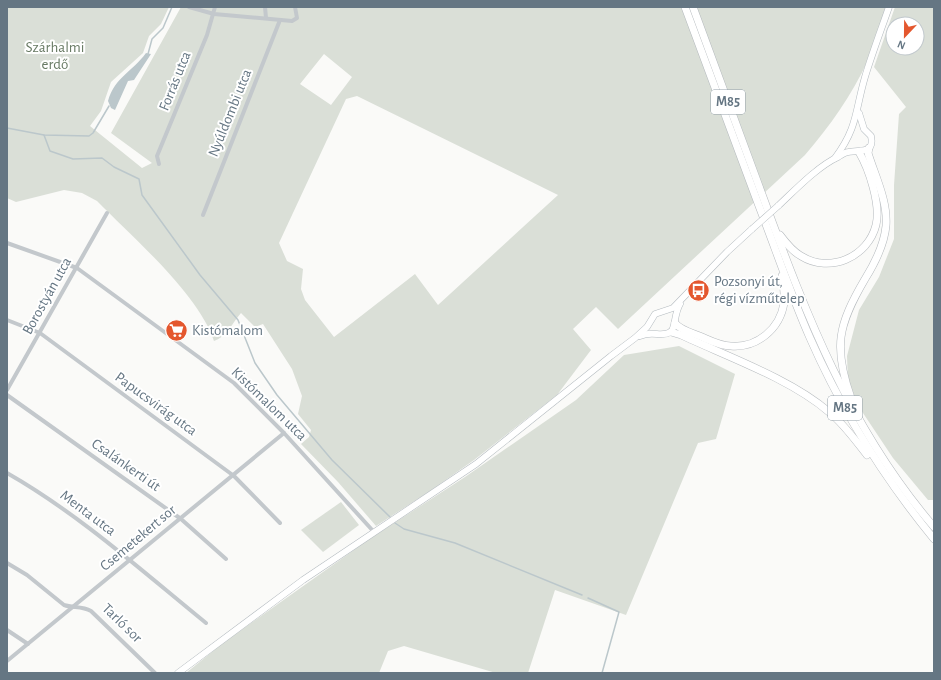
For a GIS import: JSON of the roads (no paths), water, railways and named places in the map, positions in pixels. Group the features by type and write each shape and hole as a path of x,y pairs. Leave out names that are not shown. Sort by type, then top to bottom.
{"highway":[{"name":"M85","path":"685,7 802,319 827,374 843,405 885,475 934,539"},
{"name":"M85","path":"693,7 774,227 819,342 858,417 892,472 934,528"},
{"path":"858,417 842,368 840,339 843,325 854,298 879,254 886,226 882,196 868,152 869,148"},
{"path":"774,227 793,251 809,260 826,264 835,263 849,259 858,253 873,236 878,213 874,193 857,151"},
{"path":"674,321 683,329 722,345 740,346 755,342 774,328 782,312 784,295 781,264"},
{"path":"670,332 680,335 777,379 812,399 845,427 885,475"}],"main road":[{"path":"178,673 267,606 476,464 635,338 656,314 666,312 681,301 714,265 752,229 835,158 851,132 865,77 889,7"},
{"path":"835,158 869,148 871,136 864,129 860,121 858,109"},
{"path":"851,132 857,129 864,129"},
{"path":"848,138 849,146 857,151"},
{"path":"635,338 649,332 666,335 670,332 681,301"},
{"path":"666,312 674,321"},
{"path":"651,321 652,327 657,333"}],"street":[{"path":"188,7 214,14 292,21 297,18 295,7"},
{"name":"Forrás utca","path":"159,164 157,156 214,14 215,7"},
{"path":"265,7 266,18"},
{"name":"Nyúldombi utca","path":"202,215 280,20"},
{"name":"Borostyán utca","path":"7,390 107,213"},
{"name":"Kistómalom utca","path":"7,243 77,268 234,383 284,433 374,532"},
{"name":"Papucsvirág utca","path":"7,320 40,333 234,476 280,523"},
{"name":"Csalánkerti út","path":"7,395 181,518 226,559"},
{"name":"Csemetekert sor","path":"7,661 234,476 284,433"},
{"name":"Menta utca","path":"7,473 34,488 63,509 206,623"},
{"name":"Tarló sor","path":"7,563 27,575 64,604 83,606 91,610 155,673"},
{"path":"7,630 28,644"}],"waterway":[{"path":"148,54 152,39 163,28 172,7"},
{"path":"7,128 44,135 89,136 93,133 109,106"},
{"path":"44,135 50,151 73,159 102,158 114,167 139,179 142,195 200,275 238,320 255,363 277,395 332,460 390,517"},
{"path":"395,523 404,529 455,543 582,595"},
{"path":"588,598 619,612 602,673"}],"place":[{"name":"Pozsonyi út, régi vízműtelep","path":"698,290"},
{"name":"Kistómalom","path":"176,330"}],"park label":[{"name":"Szárhalmi erdő","path":"55,56"}]}
